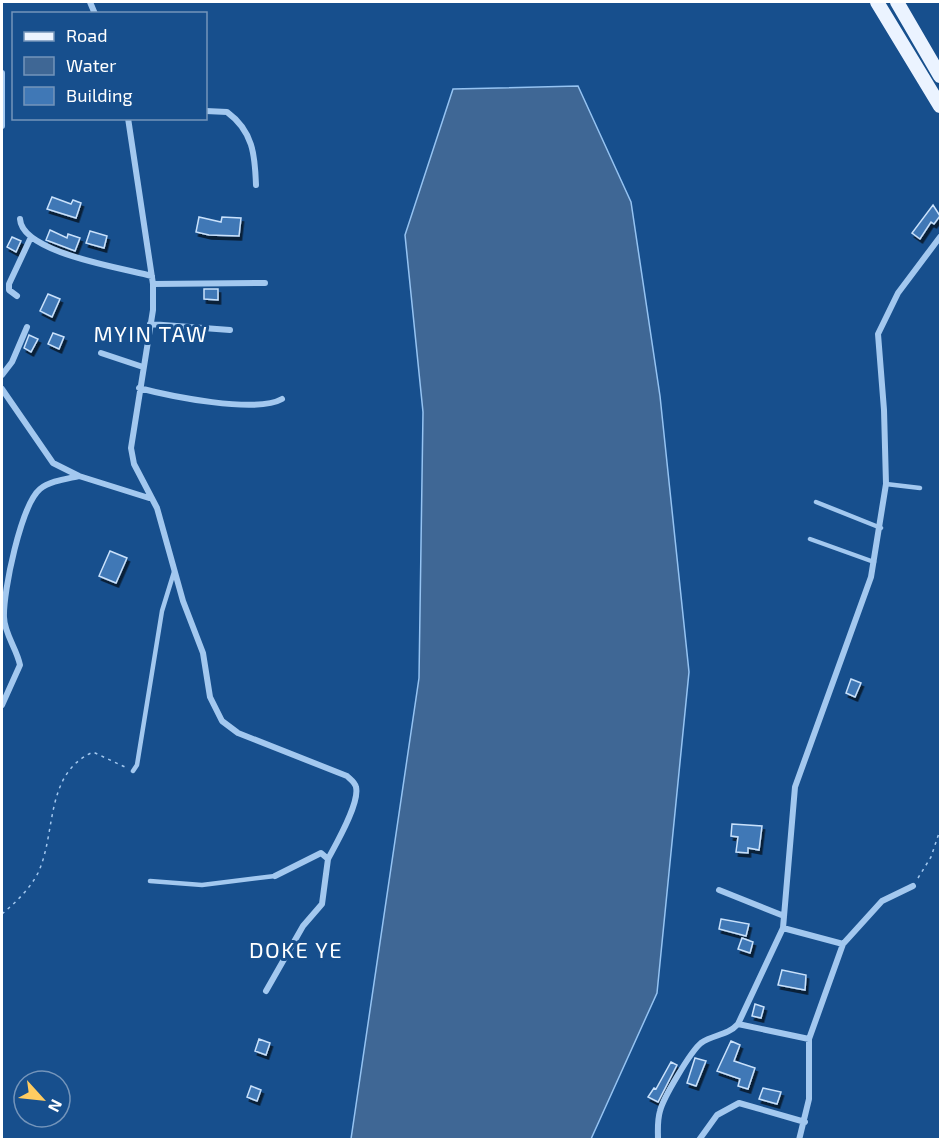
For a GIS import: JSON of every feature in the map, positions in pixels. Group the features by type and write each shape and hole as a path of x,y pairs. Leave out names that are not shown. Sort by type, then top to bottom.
{"main road":[{"path":"877,2 940,106"},
{"path":"897,2 940,76"}],"street":[{"path":"2,73 2,126"},
{"path":"207,111 228,112 248,134 255,154 256,185"},
{"path":"128,120 153,284 150,324 131,448 134,464 149,498 157,508 183,601 203,653 210,697 222,721 238,733 347,776 356,784 357,790 351,812 328,859 322,904 303,926 266,991"},
{"path":"20,219 20,227 31,237 52,249 152,276"},
{"path":"17,296 9,290 9,285 31,237"},
{"path":"658,1140 660,1109 696,1048 713,1037 725,1035 738,1024 783,928 795,787 867,593 881,528 886,484 884,410 878,334 898,293 940,237"},
{"path":"153,284 265,283"},
{"path":"150,324 230,330"},
{"path":"2,375 12,362 27,327"},
{"path":"101,353 142,367"},
{"path":"139,388 172,397 215,402 250,404 282,399"},
{"path":"2,389 53,463 79,476 149,498"},
{"path":"2,705 20,665 3,617 15,545 31,500 38,491 53,482 79,476"},
{"path":"275,876 321,853 328,859"},
{"path":"799,1140 809,1099 809,1039 843,944 882,901 913,886"},
{"path":"719,890 784,916"},
{"path":"783,928 843,944"},
{"path":"738,1024 809,1039"},
{"path":"699,1140 717,1115 739,1103 805,1122"}],"lane":[{"path":"886,484 920,488"},
{"path":"816,502 881,528"},
{"path":"810,539 874,562"},
{"path":"133,771 137,765 162,611 175,569"},
{"path":"150,882 202,885 275,876"}],"path":[{"path":"2,914 26,893 38,873 46,849 53,805 58,789 70,768 80,758 93,752 133,771"},
{"path":"913,886 931,857 940,830"}],"water":[{"path":"578,86 631,202 660,396 689,672 657,993 591,1139 351,1139 419,678 423,412 405,235 453,89"}],"building":[{"path":"52,197 71,204 73,200 81,203 76,218 47,209"},
{"path":"933,205 940,216 934,224 931,222 920,239 912,233"},
{"path":"199,217 221,222 222,217 241,218 239,236 196,232"},
{"path":"50,230 67,238 68,234 80,238 75,251 46,240"},
{"path":"90,231 107,236 104,248 86,243"},
{"path":"12,237 21,241 16,252 7,247"},
{"path":"204,289 218,289 218,300 204,299"},
{"path":"48,294 60,299 52,317 40,311"},
{"path":"53,333 64,337 59,349 48,344"},
{"path":"29,335 38,339 31,352 24,348"},
{"path":"110,551 127,558 116,583 99,576"},
{"path":"851,679 861,683 855,697 846,693"},
{"path":"732,824 762,826 759,850 748,848 748,853 736,852 738,837 731,836"},
{"path":"721,919 749,924 746,936 719,929"},
{"path":"742,938 753,942 750,953 738,949"},
{"path":"782,970 806,975 805,990 778,985"},
{"path":"755,1004 764,1007 761,1018 752,1016"},
{"path":"259,1039 270,1043 266,1055 255,1051"},
{"path":"731,1041 740,1045 734,1061 755,1068 748,1089 738,1086 740,1079 717,1071"},
{"path":"695,1058 706,1061 696,1086 687,1083"},
{"path":"671,1062 677,1065 658,1102 648,1097 654,1088 656,1089"},
{"path":"251,1086 261,1090 257,1101 247,1097"},
{"path":"763,1088 781,1092 777,1104 759,1099"}],"district":[{"name":"MYIN TAW","path":"151,334"},
{"name":"DOKE YE","path":"296,950"}]}
